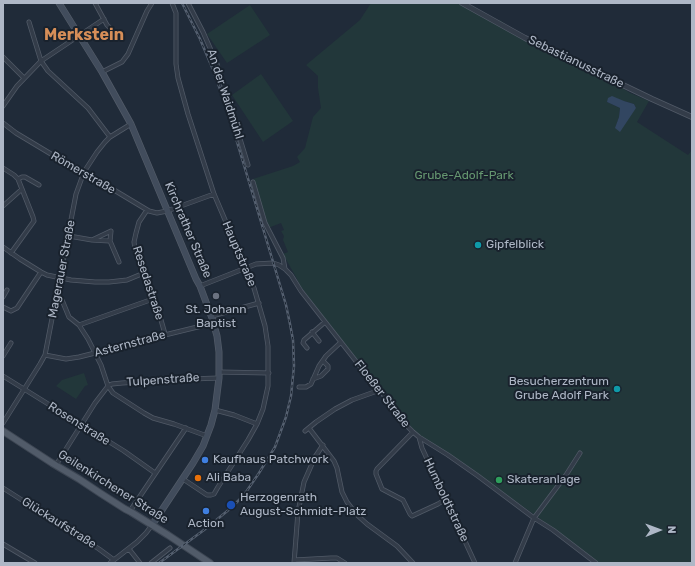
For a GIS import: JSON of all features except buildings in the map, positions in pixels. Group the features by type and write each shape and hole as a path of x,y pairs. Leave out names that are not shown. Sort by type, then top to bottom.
{"main road":[{"name":"Kirchrather Straße","path":"59,3 80,35 131,124 200,286 214,323 219,352 219,375 215,410 207,436 196,458 152,525"},
{"name":"Geilenkirchener Straße","path":"3,431 210,563"}],"street":[{"path":"95,3 110,28"},
{"path":"102,72 122,62 128,54 152,3"},
{"name":"Hauptstraße","path":"172,3 176,13 176,64 178,78 214,194 259,303 266,326 269,373 268,386 257,424 214,494 207,495 182,479"},
{"name":"An der Waidmühl","path":"188,3 218,64 248,165"},
{"name":"Sebastianusstraße","path":"462,3 525,38 692,117"},
{"path":"3,106 17,86 41,61 104,19"},
{"path":"29,22 41,61 48,71 88,108 110,137"},
{"path":"3,57 24,78"},
{"name":"Römerstraße","path":"3,123 45,151 84,172 147,210 157,213 167,211"},
{"name":"Magerauer Straße","path":"3,423 45,355 76,194 84,172 97,152 110,137 131,124"},
{"path":"3,168 18,179 34,221 11,253"},
{"path":"18,179 25,177 39,185"},
{"path":"253,182 265,223 283,258 285,269"},
{"path":"3,206 22,189"},
{"path":"167,211 214,194"},
{"name":"Resedastraße","path":"147,210 139,222 134,242 136,254 165,334"},
{"path":"92,240 111,231 110,241 119,262"},
{"path":"69,236 110,241"},
{"path":"3,247 41,272 83,282 127,280 144,273"},
{"path":"200,286 256,264 269,262 279,264 285,269"},
{"name":"Floeßer Straße","path":"285,269 291,275 300,291 413,432 553,530 596,563"},
{"path":"3,307 11,311 17,308 41,272"},
{"path":"3,297 7,290"},
{"path":"57,295 62,300 69,317 79,325 88,339 101,365 112,393 153,418 207,436"},
{"path":"79,325 153,299"},
{"path":"212,316 259,303"},
{"path":"307,348 303,342 312,332 325,322"},
{"name":"Asternstraße","path":"45,355 66,359 95,354 165,334 214,323"},
{"path":"312,332 319,340"},
{"path":"300,387 311,384 323,361 341,342"},
{"path":"3,356 11,343"},
{"path":"313,379 321,376 328,369 328,366 323,361"},
{"name":"Tulpenstraße","path":"108,386 122,383 219,375 269,373"},
{"name":"Rosenstraße","path":"3,376 124,451 155,473"},
{"path":"56,465 101,394 108,386"},
{"path":"305,431 324,416 345,404 380,390"},
{"path":"215,410 234,415 257,424"},
{"path":"130,511 186,428"},
{"path":"309,428 334,461 342,492 347,502 357,515 397,546 413,563"},
{"path":"413,432 376,469 376,474 382,489 403,500 412,516 446,499"},
{"name":"Humboldtstraße","path":"419,437 422,448 476,563"},
{"path":"323,445 314,457 304,482 298,512 294,562 337,558 345,563"},
{"path":"515,563 534,518 580,453"},
{"name":"Glückaufstraße","path":"3,488 114,560"},
{"path":"110,563 146,533 152,525"},
{"path":"3,544 35,563"},
{"path":"151,563 170,548"},
{"path":"128,549 140,563"}],"green space":[{"name":"Grube-Adolf-Park","path":"371,3 460,3 496,24 500,20 519,35 610,80 630,93 649,101 637,122 688,155 692,150 692,563 598,563 550,528 538,517 476,474 477,473 417,434 397,407 341,340 298,283 283,254 288,252 283,240 284,236 281,231 284,230 281,223 268,228 253,179 293,166 300,162 297,157 305,148 313,117 321,108 318,76 306,65 360,20","holes":["624,101 634,104 636,108 616,126 620,108 607,102"]},
{"path":"250,5 270,35 227,63 207,34"},
{"path":"261,74 293,121 263,142 232,95"},
{"path":"84,373 88,385 85,386 76,399 56,386 62,380"}],"water":[{"path":"612,96 634,104 636,108 620,132 615,128 619,117 620,108 607,102 608,98"}],"railway":[{"path":"159,563 204,530 231,508 244,495 275,447 286,417 291,396 294,366 293,340 286,305 228,112 214,72 182,3"}],"place":[{"name":"Gipfelblick","path":"478,245"},
{"name":"St. Johann Baptist","path":"216,296"},
{"name":"Besucherzentrum Grube Adolf Park","path":"617,389"},
{"name":"Kaufhaus Patchwork","path":"205,460"},
{"name":"Ali Baba","path":"198,478"},
{"name":"Skateranlage","path":"499,480"},
{"name":"Herzogenrath August-Schmidt-Platz","path":"231,505"},
{"name":"Action","path":"206,511"}],"district":[{"name":"Merkstein","path":"84,35"}]}
